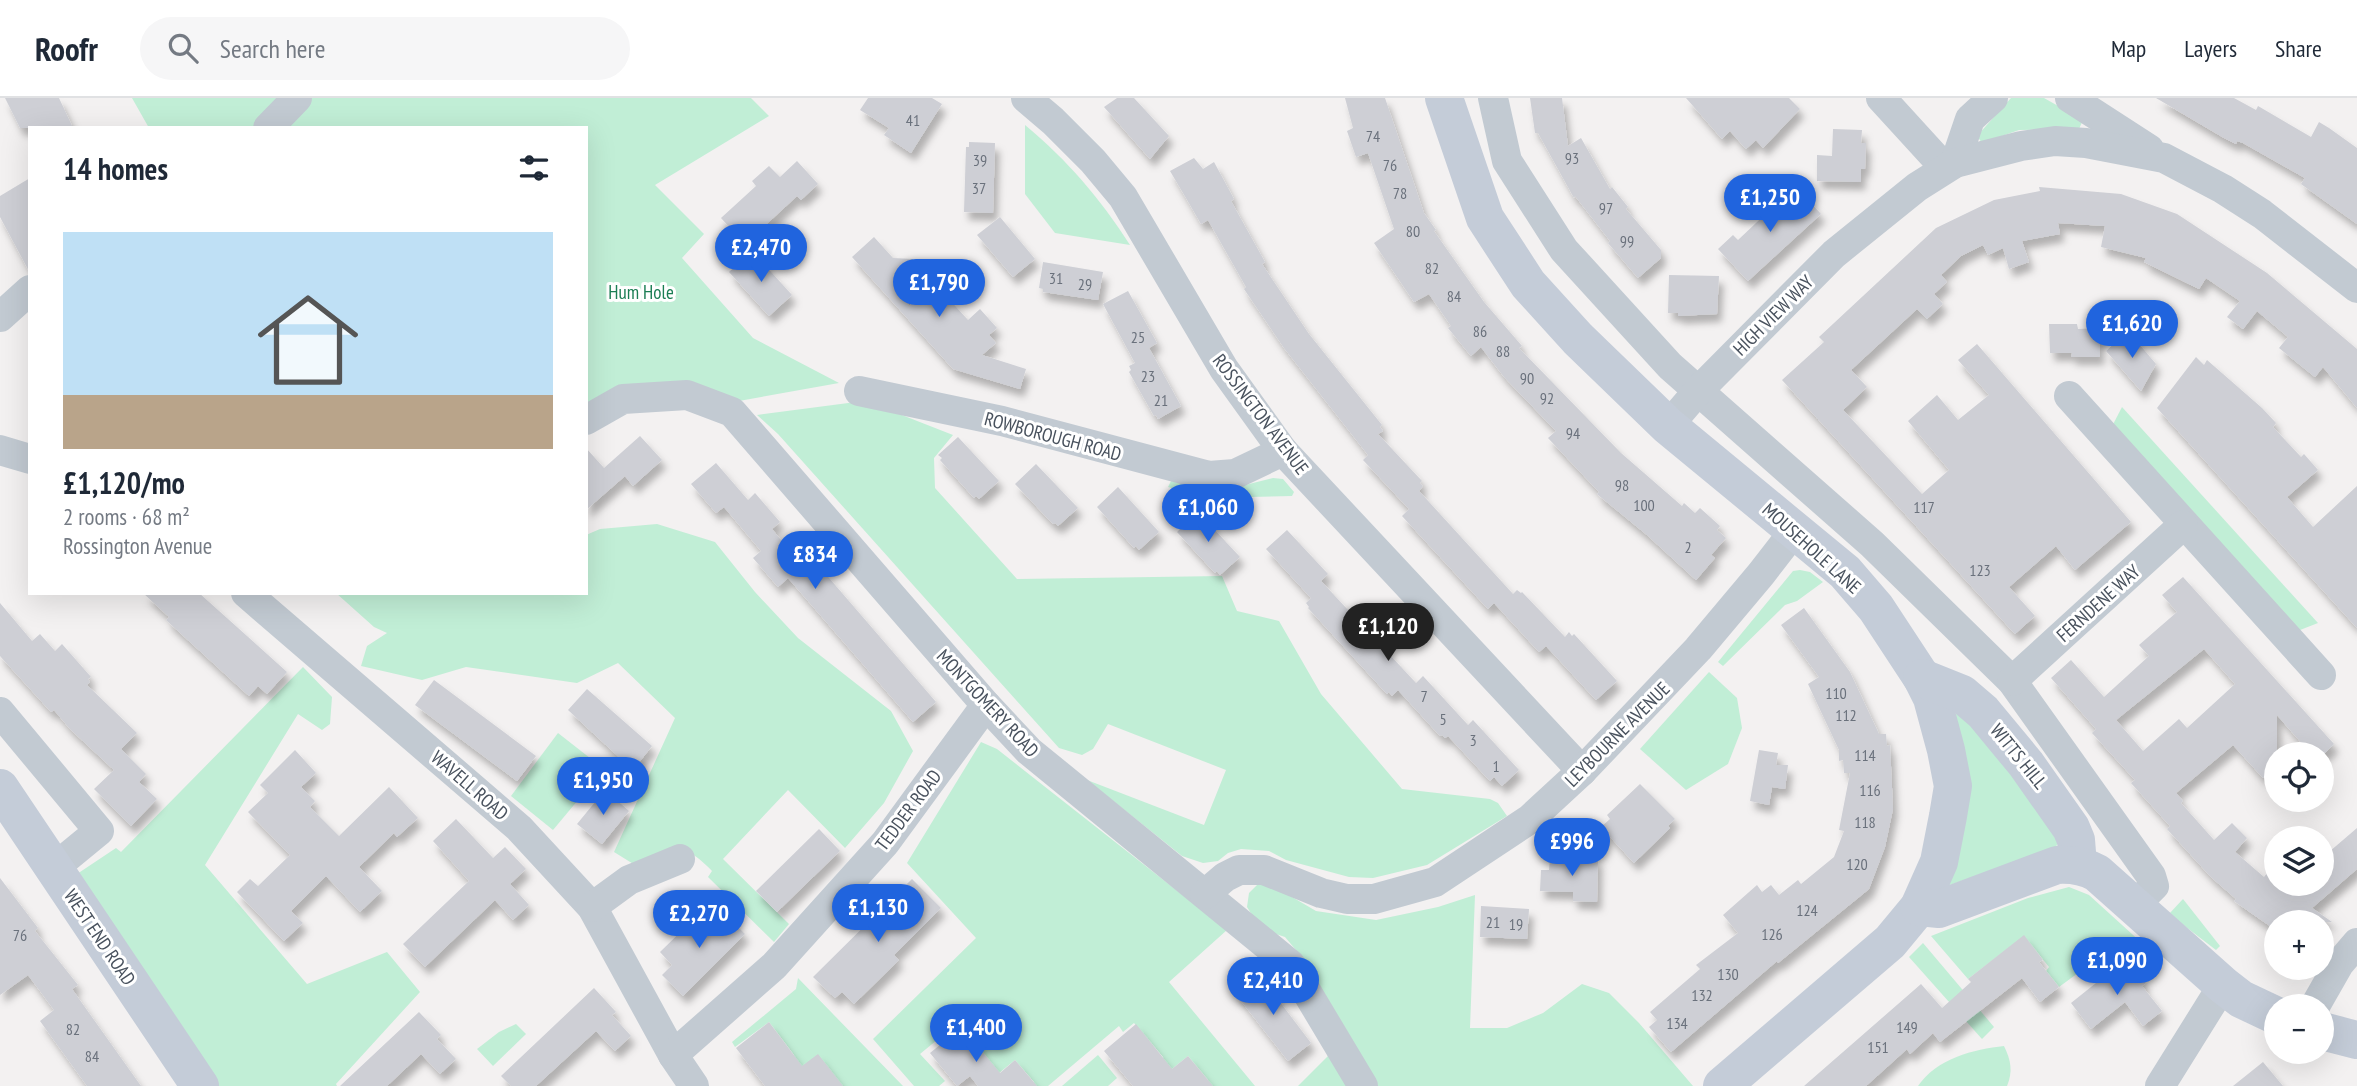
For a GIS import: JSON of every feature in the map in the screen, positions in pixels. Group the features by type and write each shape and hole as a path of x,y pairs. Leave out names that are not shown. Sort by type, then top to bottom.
{"street":[{"path":"270,126 297,98"},
{"name":"ROSSINGTON AVENUE","path":"1026,98 1054,121 1123,197 1224,369 1283,451 1582,771"},
{"name":"MOUSEHOLE LANE","path":"1444,98 1485,218 1528,284 1578,340 1668,426 1845,572 1876,608 1932,698 1953,786 1939,862 1919,907 1890,942 1722,1086"},
{"path":"1493,98 1507,161 1564,250 1670,366 1872,544 2012,681 2151,876 2154,886 2134,906"},
{"path":"1881,98 1950,165 1970,119 1993,98"},
{"name":"HIGH VIEW WAY","path":"2070,98 2164,158 2223,189 2262,215 2357,288"},
{"name":"HIGH VIEW WAY","path":"1668,426 1698,391 1834,254 1917,187 1950,165 2021,146 2055,141 2086,143 2164,158"},
{"path":"0,317 28,292"},
{"name":"ROWBOROUGH ROAD","path":"859,391 1002,421 1209,476 1235,474 1283,451"},
{"name":"MONTGOMERY ROAD","path":"588,419 623,399 687,395 732,412 1029,751 1290,964 1363,1086"},
{"path":"2069,396 2320,675"},
{"path":"0,450 28,458"},
{"name":"FERNDENE WAY","path":"2012,681 2183,525"},
{"name":"LEYBOURNE AVENUE","path":"1205,894 1225,877 1239,870 1265,870 1321,893 1347,899 1374,899 1435,881 1530,819 1582,771 1698,649 1795,530"},
{"name":"WAVELL ROAD","path":"248,595 519,828 592,908 673,1055 694,1086"},
{"name":"WITTS HILL","path":"1922,678 1962,694 1983,712 2026,764 2071,828 2076,840 2078,865"},
{"name":"TEDDER ROAD","path":"673,1055 774,965 885,843 986,705"},
{"path":"0,712 99,831 54,868"},
{"name":"WEST END ROAD","path":"0,788 200,1086"},
{"path":"592,908 629,880 680,859"},
{"path":"1919,907 1939,909 2057,865 2078,865 2097,873 2223,985 2241,999 2264,1010"},
{"path":"2322,994 2339,964 2357,943"},
{"path":"2160,1086 2223,985"},
{"path":"2334,1034 2357,1040"}],"green space":[{"name":"Hum Hole","path":"132,98 751,98 769,116 655,185 704,234 682,258 753,338 839,383 739,401 588,406 588,126 148,126"},
{"path":"2011,98 2044,98 2083,120 2079,129 2019,130 1982,143 1977,136"},
{"path":"1025,125 1082,180 1130,245 1055,233 1025,194"},
{"path":"856,402 884,408 953,435 934,458 935,488 1017,579 1222,576 1237,611 1279,621 1321,694 1402,789 1490,799 1498,803 1507,816 1427,865 1373,878 1349,877 1286,860 1269,851 1241,849 1228,853 1218,861 1203,863 1182,856 1087,780 1204,825 1226,770 1108,724 1093,749 1082,755 1059,748 778,434 757,415"},
{"path":"2122,407 2318,623 2285,636 2106,438"},
{"path":"1273,478 1283,479 1294,492 1292,496 1205,498 1168,487 1171,481 1208,490 1225,490"},
{"path":"657,524 715,542 755,592 798,638 891,711 913,751 884,803 845,848 788,790 723,859 789,924 774,942 708,877 712,871 692,854 684,850 668,851 635,865 614,852 675,718 618,663 577,683 466,667 422,680 361,666 367,646 387,633 374,627 338,595 588,595 588,534 600,529"},
{"path":"1793,571 1810,572 1823,582 1797,601 1785,605 1723,666 1718,662"},
{"path":"303,667 332,697 330,724 322,730 298,714 205,865 307,984 387,952 420,992 337,1086 215,1086 77,874 116,848 121,852"},
{"path":"1709,672 1737,698 1742,728 1728,764 1686,790 1640,749"},
{"path":"1968,711 2059,842 2055,848 1947,886 1952,715"},
{"path":"558,733 604,769 553,830 511,796"},
{"path":"981,742 997,749 1227,930 1169,982 1255,1086 1201,1086 1208,1080 1188,1056 1161,1078 1163,1057 1134,1023 1123,1032 1119,1026 1048,1086 1030,1086 1034,1082 1015,1060 988,1082 988,1059 962,1027 953,1034 949,1030 920,1054 945,1081 939,1086 914,1086 873,1039 976,938 907,863"},
{"path":"1259,883 1275,887 1316,911 1376,920 1438,907 1475,895 1470,1028 1507,1028 1543,1013 1582,984 1609,993 1639,1023 1693,1086 1378,1086 1301,956 1285,937 1273,933 1254,918 1247,907 1249,893"},
{"path":"2069,887 2089,895 2143,944 2126,959 2108,951 2059,987 2046,971 2049,967 2024,936 1968,979 1931,936 2028,898"},
{"path":"2183,899 2220,946 2216,950 2169,914"},
{"path":"1923,943 1994,1027 1982,1039 1909,957"},
{"path":"798,978 903,1086 828,1086 792,1074 794,1055 769,1022 735,1047 732,1042 796,989"},
{"path":"516,1024 526,1034 493,1066 477,1049 499,1032"},
{"path":"2004,1046 2010,1066 2007,1086 1918,1086 1945,1062 1980,1050"},
{"path":"1330,1054 1348,1086 1298,1086"},
{"path":"1098,1055 1117,1078 1108,1086 1062,1086"}],"building":[{"path":"5,98 59,98 72,126 28,126 20,128"},
{"path":"868,98 932,98 942,104 911,153 884,135 889,128 860,110"},
{"path":"1117,98 1134,98 1169,136 1150,159 1104,107"},
{"path":"1345,98 1385,98 1424,213 1484,302 1522,346 1519,348 1621,453 1682,506 1684,503 1695,513 1700,508 1720,526 1717,530 1726,538 1711,555 1715,558 1696,580 1597,494 1599,492 1548,438 1556,431 1504,377 1481,347 1471,356 1448,328 1451,326 1429,294 1414,302 1374,243 1394,229 1368,153 1356,157 1347,131 1353,128"},
{"path":"1530,98 1562,98 1568,146 1581,138 1610,189 1612,187 1628,207 1626,209 1661,250 1661,258 1638,278 1608,243 1610,241 1575,196 1574,198 1538,133 1535,133"},
{"path":"1686,98 1789,98 1800,109 1763,148 1756,140 1746,149 1730,131 1722,139"},
{"path":"2156,98 2234,98 2256,110 2258,106 2311,137 2319,122 2329,128 2357,148 2357,224 2301,184 2305,178 2243,143 2237,141 2236,144 2224,138"},
{"path":"1833,129 1862,130 1861,143 1866,143 1865,169 1861,169 1861,182 1817,181 1817,155 1832,156"},
{"path":"969,142 995,143 993,213 964,212 966,147 969,147"},
{"path":"1194,158 1203,169 1214,162 1234,199 1231,201 1265,262 1262,264 1309,334 1382,425 1380,427 1383,431 1378,434 1422,481 1420,483 1423,486 1419,491 1513,594 1517,590 1522,592 1565,637 1569,632 1572,636 1574,634 1617,681 1596,700 1546,646 1539,652 1494,603 1488,609 1402,516 1409,509 1363,460 1368,455 1284,348 1244,289 1246,287 1208,220 1201,224 1170,171"},
{"path":"797,161 818,184 801,200 797,196 745,244 721,218 756,186 752,181 769,166 780,177"},
{"path":"28,179 28,269 0,217 0,196"},
{"path":"1795,186 1821,214 1748,281 1718,249 1733,235 1738,240"},
{"path":"2039,187 2121,194 2177,214 2267,273 2357,349 2357,408 2323,367 2315,377 2279,348 2288,337 2257,311 2243,329 2227,317 2240,301 2206,278 2199,289 2144,262 2146,258 2101,247 2105,226 2058,223 2060,234 2022,241 2029,262 2009,269 2003,248 1988,255 1983,245 1961,256 1941,275 1947,282 1934,294 1943,304 1927,319 1917,309 1851,370 1867,387 1843,410 1922,494 1949,470 1908,421 1937,395 1958,420 1989,395 1958,360 1977,344 2131,522 2075,570 2056,546 2009,587 2035,616 2015,634 1782,380 1824,342 1819,337 1936,228 1994,200 2040,191"},
{"path":"1000,217 1035,259 1013,277 977,235"},
{"path":"874,237 893,258 913,259 908,307 934,283 968,320 980,309 997,328 989,335 996,343 982,355 1026,369 1020,389 953,369 852,257"},
{"path":"752,251 792,295 769,316 729,272"},
{"path":"1043,262 1103,272 1098,300 1043,292 1043,289 1039,288"},
{"path":"1669,275 1719,276 1717,314 1678,316 1678,313 1668,313"},
{"path":"1128,291 1157,343 1149,348 1181,406 1158,419 1129,372 1129,366 1135,363 1103,304"},
{"path":"2049,324 2077,324 2078,329 2099,328 2100,357 2071,357 2072,353 2050,353"},
{"path":"2128,331 2156,364 2141,391 2106,351"},
{"path":"2196,357 2204,365 2207,360 2262,408 2276,423 2273,427 2301,457 2304,454 2318,470 2287,497 2313,527 2357,486 2357,628 2157,408"},
{"path":"640,436 662,460 633,486 625,476 588,508 588,450 604,468"},
{"path":"958,437 999,481 979,499 976,496 974,498 938,455"},
{"path":"716,463 748,500 755,493 780,522 772,529 808,572 817,564 936,702 913,722 788,578 778,587 753,558 761,551 724,507 716,513 691,484"},
{"path":"1036,464 1078,508 1058,526 1015,484"},
{"path":"1118,487 1159,532 1139,550 1136,546 1134,548 1097,507"},
{"path":"1198,512 1240,557 1220,575 1217,571 1215,573 1177,532"},
{"path":"1287,530 1328,574 1321,581 1416,683 1423,676 1468,725 1473,720 1519,770 1502,786 1494,777 1490,781 1448,736 1440,736 1398,690 1392,696 1389,692 1387,694 1308,608 1306,603 1311,598 1266,549"},
{"path":"2183,577 2332,742 2301,742 2277,715 2277,742 2264,742 2263,778 2233,745 2176,793 2183,801 2181,803 2214,840 2232,823 2247,838 2235,852 2264,877 2264,896 2326,896 2312,908 2315,910 2264,910 2264,922 2234,901 2236,899 2211,877 2167,829 2170,826 2131,783 2135,780 2092,733 2096,729 2051,678 2071,660 2104,697 2149,656 2139,645 2177,612 2162,595","holes":["2204,649 2235,684 2187,728 2179,719 2143,751 2116,720"]},
{"path":"145,595 201,595 287,672 267,694 258,686 249,696 166,620 169,617"},
{"path":"0,603 32,641 40,634 55,651 62,644 91,677 87,685 137,733 121,749 146,774 139,782 157,799 131,826 94,789 114,770 70,729 54,710 51,712 0,656"},
{"path":"1804,608 1850,672 1879,734 1886,734 1887,746 1890,745 1893,809 1885,847 1869,889 1778,963 1777,961 1671,1052 1649,1027 1657,1020 1650,1012 1700,969 1696,965 1738,933 1723,915 1757,885 1762,892 1771,885 1779,895 1798,880 1801,884 1834,857 1844,831 1839,830 1850,773 1844,773 1843,760 1839,761 1839,750 1808,684 1819,677 1781,625"},
{"path":"434,680 536,756 517,781 415,705"},
{"path":"587,689 652,746 633,770 568,710"},
{"path":"295,750 316,773 301,787 315,801 310,807 339,836 389,787 418,818 397,837 394,833 359,867 382,891 360,912 326,876 291,911 303,923 284,941 237,892 250,879 258,886 290,855 248,812 268,793 260,785"},
{"path":"1759,750 1778,753 1776,765 1788,765 1785,789 1772,787 1769,805 1750,801"},
{"path":"1640,784 1675,819 1668,826 1670,828 1634,863 1601,827 1610,819 1607,815"},
{"path":"605,790 629,811 602,844 577,824"},
{"path":"456,819 493,858 505,847 526,869 510,884 529,905 513,920 495,900 425,967 403,944 469,881 433,841"},
{"path":"2357,828 2357,869 2334,889 2334,848"},
{"path":"819,829 840,851 777,912 756,891"},
{"path":"1550,858 1598,858 1597,902 1573,901 1573,892 1540,891 1541,870 1549,870"},
{"path":"0,878 38,928 35,931 78,985 72,989 141,1086 87,1086 40,1021 54,1010 28,975 0,995"},
{"path":"912,879 941,908 894,955 899,960 854,1004 842,992 835,998 813,977"},
{"path":"1481,906 1529,909 1527,939 1480,937"},
{"path":"703,910 715,922 724,913 745,934 683,996 662,975 672,965 660,952"},
{"path":"2024,935 2043,960 2039,962 2059,987 2040,1002 2022,978 1940,1042 1933,1033 1910,1054 1907,1049 1866,1086 1804,1086 1921,984 1942,1008 1971,982 1968,979"},
{"path":"2126,959 2146,983 2142,986 2162,1011 2143,1026 2125,1002 2091,1029 2071,1003"},
{"path":"1258,973 1311,1043 1288,1061 1234,992"},
{"path":"594,988 616,1012 612,1015 631,1036 615,1051 596,1031 536,1086 511,1086 501,1076"},
{"path":"419,1012 441,1035 437,1039 456,1059 440,1074 421,1054 387,1086 340,1086"},
{"path":"769,1022 802,1066 818,1054 843,1086 765,1086 736,1048"},
{"path":"1136,1024 1172,1069 1188,1056 1213,1086 1133,1086 1104,1051"},
{"path":"962,1027 1000,1073 1015,1060 1037,1086 978,1086 970,1076 957,1086 930,1053"},
{"path":"2263,1062 2283,1086 2233,1086"}]}
